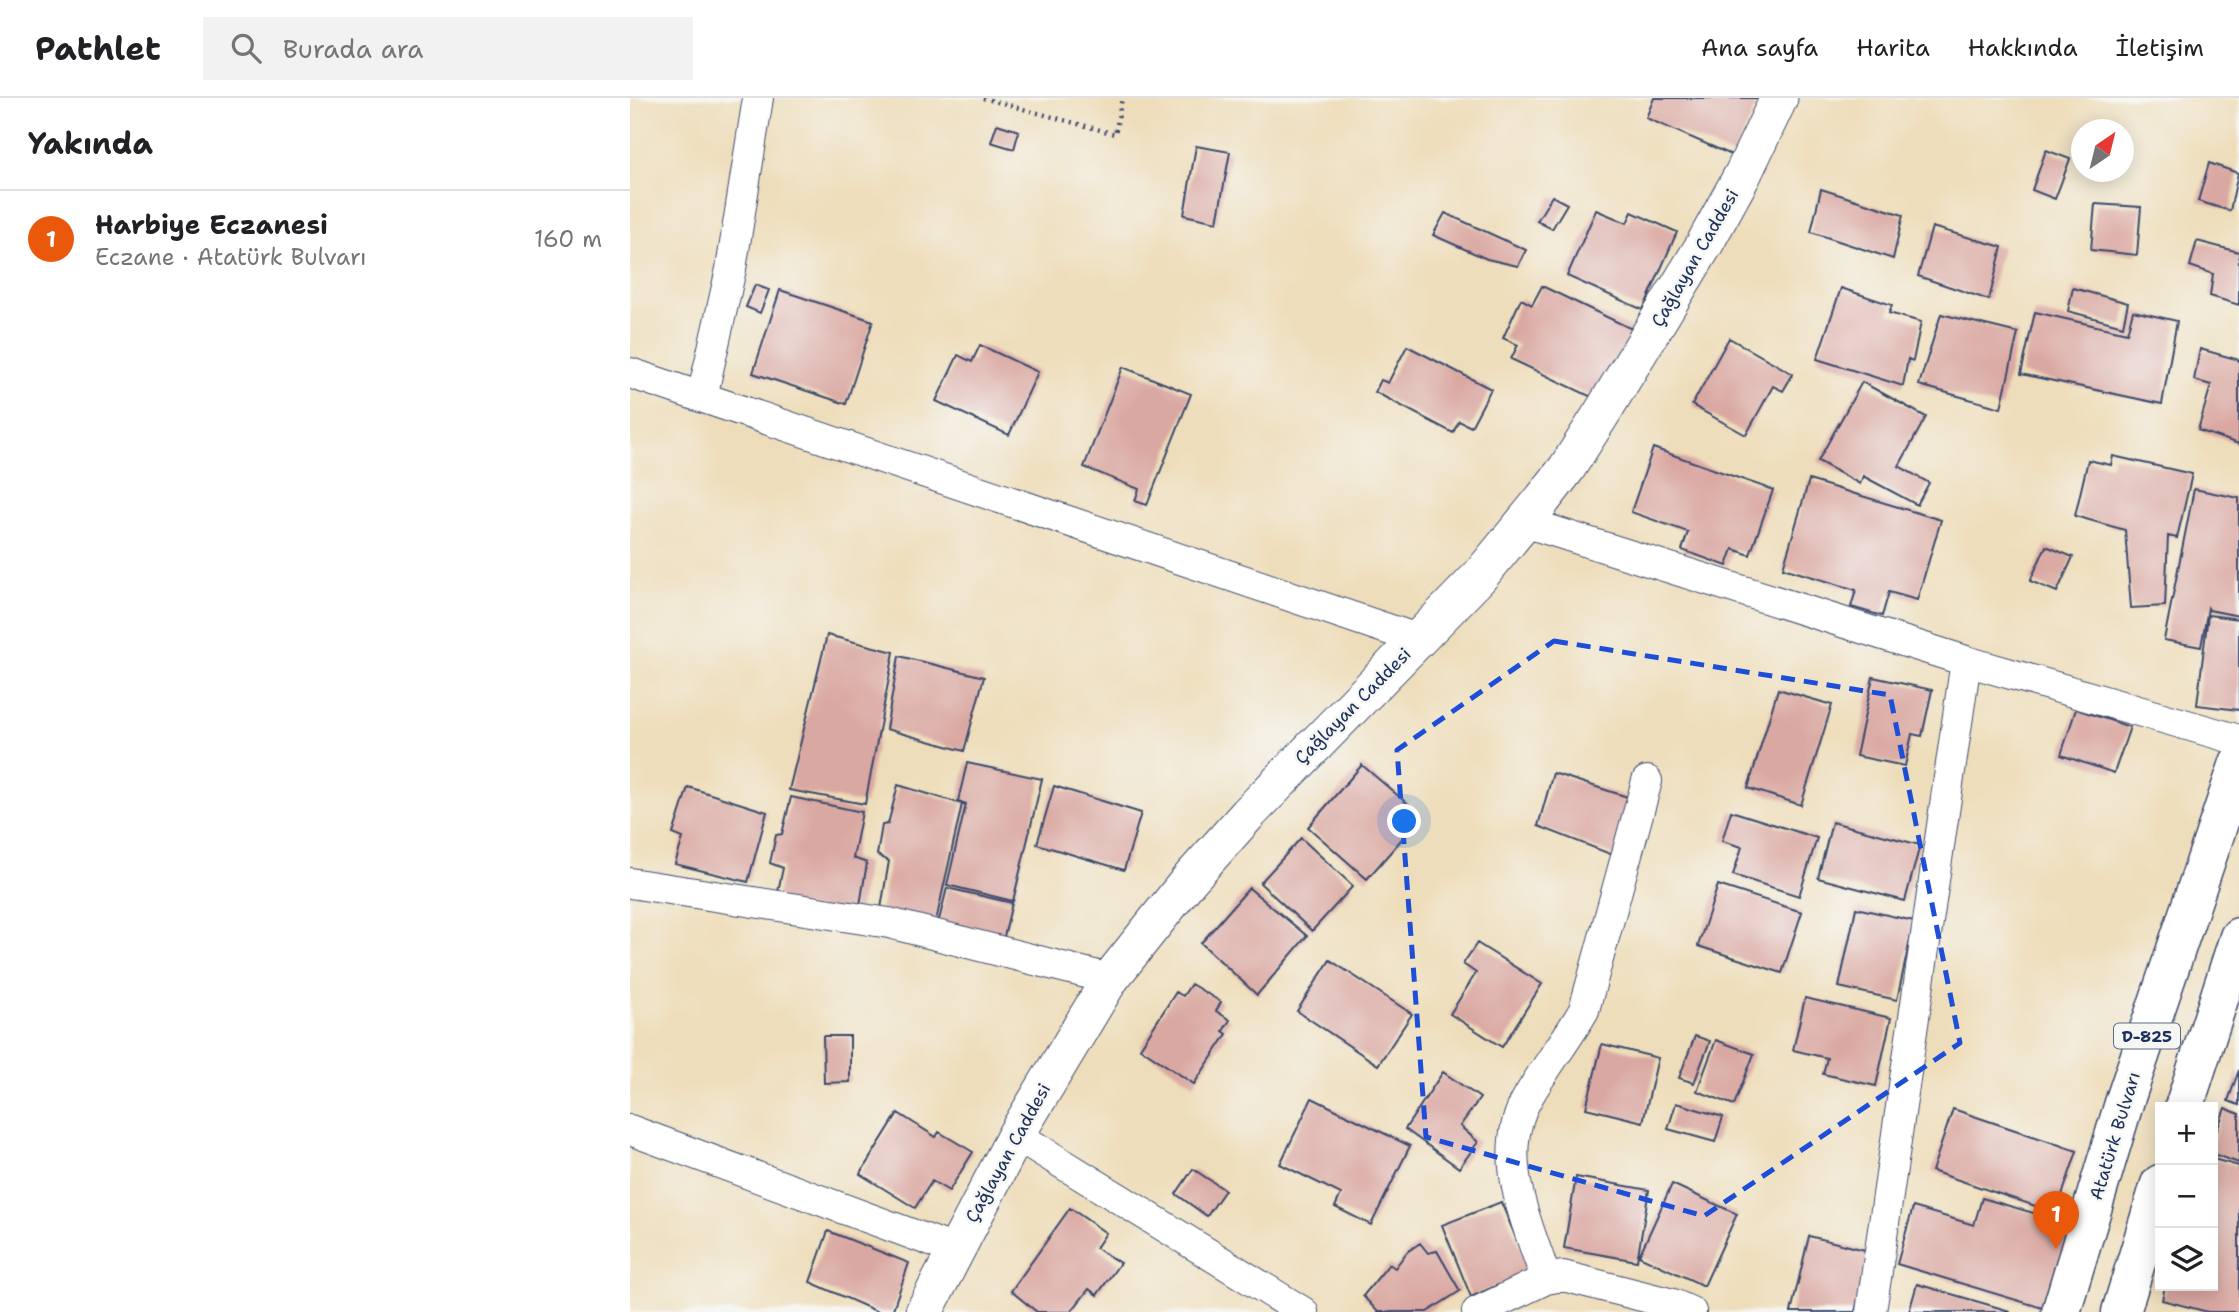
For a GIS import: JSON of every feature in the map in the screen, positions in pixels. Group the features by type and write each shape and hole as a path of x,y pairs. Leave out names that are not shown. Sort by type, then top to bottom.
{"highway":[{"name":"Atatürk Bulvarı","path":"2061,1312 2125,1100 2239,763"},
{"name":"D-825","path":"2186,1102 2239,937"},
{"path":"2121,1312 2155,1200"}],"street":[{"path":"702,397 731,269 758,98"},
{"name":"Çağlayan Caddesi","path":"924,1312 1016,1135 1110,979 1189,880 1248,814 1479,577 1567,468 1644,346 1724,209 1779,98"},
{"path":"630,373 1420,640"},
{"path":"1524,522 1966,661 2239,740"},
{"path":"1871,1312 1966,661"},
{"path":"1546,1279 1515,1187 1515,1125 1527,1098 1570,1036 1584,1010 1647,780"},
{"path":"630,883 889,923 1110,979"},
{"path":"630,1130 955,1250"},
{"path":"1016,1135 1303,1312"},
{"path":"1477,1312 1546,1279 1563,1276 1673,1304 1691,1312"}],"path":[{"path":"982,98 1115,134 1122,98"}],"highlighted area":[{"path":"1554,641 1890,695 1960,1043 1704,1216 1426,1137 1397,750"}],"building":[{"path":"1654,98 1759,98 1734,156 1646,118"},
{"path":"997,124 1019,131 1014,149 991,142"},
{"path":"1196,146 1230,152 1217,222 1184,215"},
{"path":"2046,150 2070,159 2055,199 2032,190"},
{"path":"2209,163 2238,173 2230,211 2198,201"},
{"path":"1821,189 1903,215 1893,259 1811,232"},
{"path":"1552,196 1567,204 1552,229 1537,221"},
{"path":"2095,204 2141,207 2137,255 2091,250"},
{"path":"1596,210 1627,223 1632,212 1677,232 1643,310 1567,276"},
{"path":"1445,213 1526,250 1518,266 1487,259 1433,235"},
{"path":"1932,227 2002,247 1989,300 1918,276"},
{"path":"2197,241 2239,252 2239,305 2210,296 2213,274 2190,266"},
{"path":"755,285 769,290 760,313 746,307"},
{"path":"1542,286 1634,330 1600,401 1511,359 1518,345 1503,338 1521,299 1532,305"},
{"path":"1841,288 1892,305 1889,313 1921,322 1913,361 1908,359 1903,386 1817,359"},
{"path":"2073,288 2128,303 2123,326 2068,311"},
{"path":"780,290 873,321 846,404 753,373"},
{"path":"2133,311 2177,321 2162,404 2021,374 2035,312 2127,333"},
{"path":"1941,314 2018,333 2001,408 1919,385"},
{"path":"1729,338 1793,374 1783,391 1773,386 1746,435 1692,405"},
{"path":"980,345 1038,372 1009,435 936,401 958,355 972,362"},
{"path":"1407,346 1491,389 1471,427 1459,421 1453,433 1375,392 1381,380 1388,383"},
{"path":"2200,349 2239,360 2239,444 2198,430 2211,385 2194,380"},
{"path":"1123,367 1191,394 1147,505 1135,501 1139,489 1084,467"},
{"path":"1862,382 1926,417 1899,466 1929,483 1917,505 1863,476 1860,484 1818,461"},
{"path":"1653,448 1773,490 1750,555 1733,549 1727,566 1682,550 1688,532 1631,512"},
{"path":"2113,456 2192,474 2177,538 2168,536 2165,606 2131,608 2125,530 2075,516 2088,460 2111,465"},
{"path":"1809,480 1941,520 1917,600 1889,592 1882,616 1851,607 1856,590 1783,568"},
{"path":"2194,489 2239,498 2239,616 2208,608 2201,647 2164,640"},
{"path":"2046,546 2073,557 2057,592 2030,581"},
{"path":"2208,615 2239,619 2239,710 2197,705"},
{"path":"827,635 894,652 865,804 789,790"},
{"path":"899,656 984,677 964,751 886,729"},
{"path":"1873,677 1932,690 1922,736 1912,734 1905,766 1856,756"},
{"path":"1778,689 1832,705 1801,805 1748,788"},
{"path":"2076,709 2130,727 2114,773 2061,755"},
{"path":"967,763 1042,779 1013,901 947,885 966,804 958,801"},
{"path":"1362,765 1422,816 1367,879 1308,827"},
{"path":"1553,773 1640,801 1623,859 1538,826"},
{"path":"898,785 962,804 934,930 880,914 889,861 877,855 882,825 888,824"},
{"path":"1054,786 1141,813 1124,870 1037,844"},
{"path":"688,787 767,812 748,882 675,864 683,838 673,834"},
{"path":"791,797 862,812 853,858 867,863 858,917 776,901 783,868 770,863 776,835 782,834"},
{"path":"1731,811 1817,838 1799,896 1733,875 1742,847 1722,841"},
{"path":"1832,822 1920,845 1905,901 1818,878"},
{"path":"1301,838 1353,886 1312,931 1260,883"},
{"path":"1718,885 1802,912 1782,973 1698,946"},
{"path":"947,888 1012,903 1002,945 937,928"},
{"path":"1249,888 1307,936 1257,995 1201,943"},
{"path":"1856,908 1914,921 1897,1000 1839,987"},
{"path":"1477,943 1542,984 1502,1047 1450,1014 1476,973 1463,964"},
{"path":"1330,960 1412,1014 1378,1065 1297,1011"},
{"path":"1191,984 1221,1002 1216,1011 1230,1020 1223,1031 1227,1034 1194,1084 1140,1048 1176,992 1183,996"},
{"path":"1805,998 1891,1018 1876,1086 1823,1074 1827,1058 1793,1050"},
{"path":"823,1036 850,1036 850,1082 824,1083"},
{"path":"1695,1036 1710,1041 1694,1083 1679,1078"},
{"path":"1716,1040 1754,1054 1734,1105 1697,1091"},
{"path":"1602,1044 1658,1058 1643,1122 1586,1108"},
{"path":"2239,1070 2239,1105 2228,1101"},
{"path":"1443,1072 1480,1098 1460,1126 1478,1142 1459,1168 1405,1129"},
{"path":"1312,1098 1410,1146 1371,1225 1335,1207 1341,1194 1280,1164"},
{"path":"1676,1103 1723,1117 1715,1142 1668,1129"},
{"path":"2225,1108 2239,1114 2239,1163 2218,1156 2218,1128"},
{"path":"1953,1109 2077,1151 2056,1213 1932,1171"},
{"path":"898,1113 936,1137 939,1132 973,1152 949,1191 932,1181 915,1208 860,1174"},
{"path":"2218,1160 2239,1166 2239,1312 2208,1312 2162,1300 2164,1291 2218,1291"},
{"path":"1193,1169 1225,1190 1207,1216 1176,1194"},
{"path":"1576,1177 1649,1190 1637,1261 1564,1248"},
{"path":"1672,1184 1737,1214 1704,1286 1639,1256"},
{"path":"1982,1198 2071,1224 2046,1309 1897,1264 1913,1207 1974,1225"},
{"path":"1501,1202 1530,1271 1471,1297 1442,1225"},
{"path":"1070,1208 1106,1233 1096,1248 1120,1263 1097,1295 1089,1289 1071,1312 1037,1312 1011,1291"},
{"path":"828,1231 909,1263 892,1312 878,1312 810,1282"},
{"path":"1809,1236 1869,1251 1855,1312 1791,1312"},
{"path":"1420,1243 1428,1253 1437,1251 1460,1291 1427,1312 1378,1312 1363,1296 1389,1264 1395,1268 1407,1252"},
{"path":"1917,1284 2010,1311 2010,1312 1909,1312"}],"place":[{"name":"Harbiye Eczanesi","path":"2056,1249"}]}
